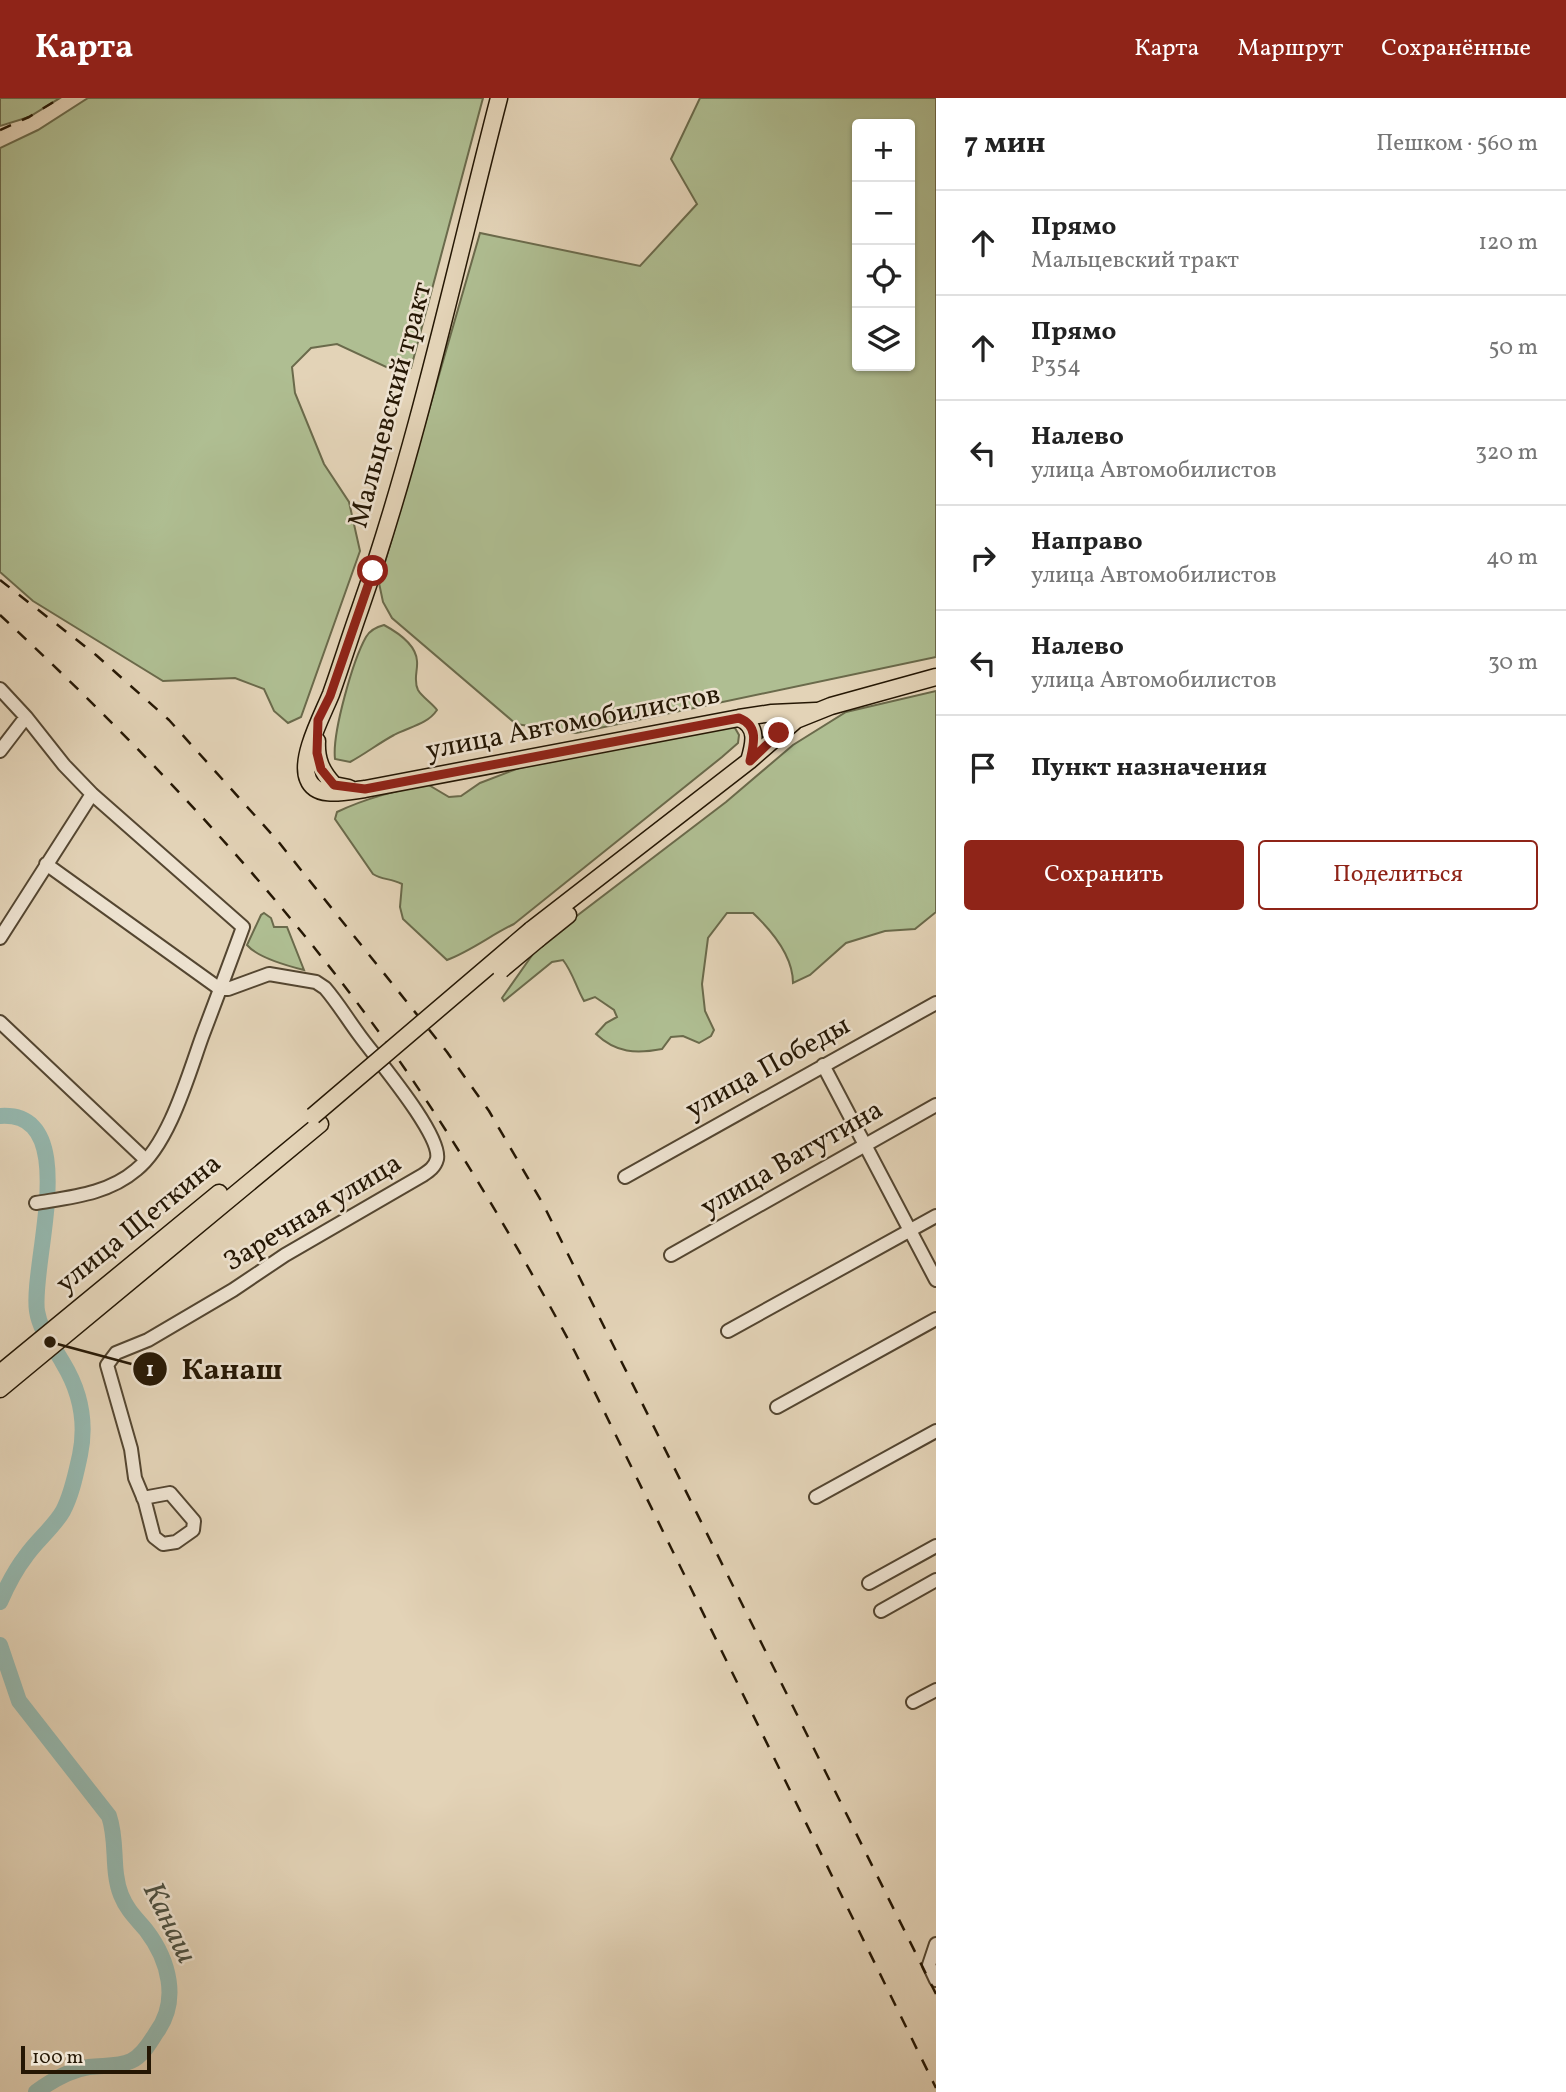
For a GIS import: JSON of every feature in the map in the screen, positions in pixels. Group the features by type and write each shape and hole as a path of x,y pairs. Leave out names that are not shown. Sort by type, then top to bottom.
{"main road":[{"name":"Мальцевский тракт","path":"326,788 313,753 318,720 330,696 377,558 411,442 499,98"},
{"path":"535,934 750,761 796,720 816,711 936,677"},
{"path":"739,718 816,711"},
{"path":"535,934 755,765 816,711"},
{"name":"улица Автомобилистов","path":"326,788 334,785 365,789 739,718 748,722 754,732 750,761"},
{"name":"улица Щеткина","path":"0,1373 24,1361 317,1120 535,934"},
{"path":"0,1389 24,1361"}],"street":[{"path":"0,689 92,794 243,927 181,1096 165,1132 146,1160 137,1170 112,1185 87,1195 36,1203"},
{"path":"0,751 26,717"},
{"path":"0,938 92,794"},
{"path":"46,864 220,989"},
{"name":"Заречная улица","path":"144,1498 135,1478 131,1449 107,1365 116,1353 148,1340 233,1290 285,1255 423,1175 433,1167 437,1159 433,1139 412,1106 325,988 316,982 269,974 228,989 220,989"},
{"name":"улица Победы","path":"625,1177 936,1003"},
{"path":"0,1022 146,1160"},
{"path":"823,1065 936,1280"},
{"name":"улица Ватутина","path":"671,1255 936,1104"},
{"path":"728,1331 936,1216"},
{"path":"777,1407 936,1319"},
{"path":"817,1497 936,1432"},
{"path":"170,1493 194,1521 193,1530 176,1542 163,1544 154,1537 144,1498 170,1493"},
{"path":"869,1583 936,1545"},
{"path":"881,1611 936,1580"},
{"path":"913,1702 936,1690"},
{"path":"936,1944 929,1965 936,1980"}],"green space":[{"path":"0,98 60,98 29,117 0,126"},
{"path":"88,98 483,98 411,368 399,373 337,344 311,348 292,367 295,393 324,464 349,502 360,551 301,717 288,723 274,711 264,689 235,678 163,681 33,601 0,572 0,148 38,130"},
{"path":"700,98 936,98 936,657 576,733 516,724 392,618 383,602 379,583 480,233 640,266 697,204 671,159"},
{"path":"384,625 410,644 416,655 418,690 437,710 423,722 394,735 350,762 335,759 340,715 355,662 368,635"},
{"path":"936,691 936,912 915,929 885,931 846,943 810,975 793,983 785,954 760,920 753,913 727,913 708,938 702,984 705,1011 714,1030 711,1036 699,1043 683,1036 671,1037 662,1049 653,1051 627,1051 611,1045 596,1034 606,1023 617,1017 614,1010 595,997 584,1001 563,960 552,962 504,1001 502,998 540,944 726,802 793,745 846,712"},
{"path":"728,725 735,728 739,735 738,743 722,757 514,924 447,960 403,919 400,907 402,884 373,874 335,819 337,812 348,807 404,789 427,784 449,797 461,796 480,783 519,768"},
{"path":"264,913 271,918 274,927 287,927 304,970 265,957 247,945"}],"waterway":[{"name":"Канаш","path":"0,1116 25,1121 40,1137 47,1163 37,1311 44,1331 74,1384 83,1430 75,1476 63,1511 22,1561 0,1602"},
{"name":"Канаш","path":"0,1645 19,1701 109,1816 121,1895 161,1954 169,1981 168,2008 163,2021 139,2056 121,2064 75,2071 36,2092"}],"railway":[{"path":"0,130 29,117 60,98"},
{"path":"0,580 96,655 169,720 277,840 447,1052 489,1111 543,1204 936,1994"},
{"path":"0,615 152,764 248,869 294,923 381,1035 459,1151 575,1352 936,2088"}],"place":[{"name":"Канаш","path":"50,1342"}],"route":[{"path":"373,571 330,696 318,720 317,753 321,769 334,785 365,789 739,718 748,722 754,732 750,761 779,733"}]}
